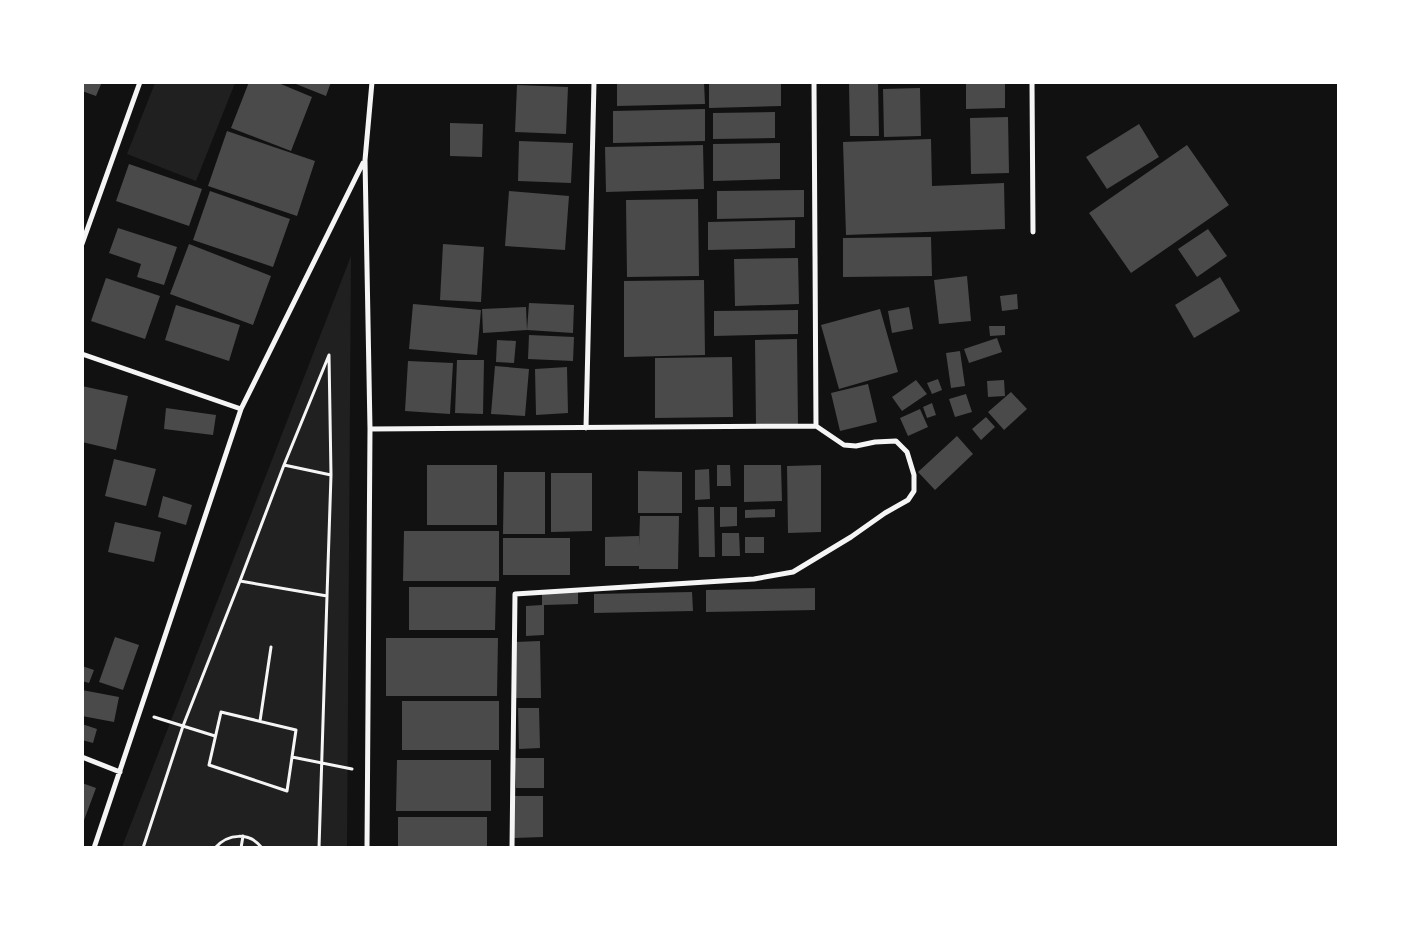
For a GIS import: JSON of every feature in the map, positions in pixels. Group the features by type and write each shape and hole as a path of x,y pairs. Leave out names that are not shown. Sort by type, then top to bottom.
{"street":[{"path":"82,244 140,82"},
{"path":"367,848 370,429 365,160 372,82"},
{"path":"586,428 594,82"},
{"path":"814,82 816,426"},
{"path":"1032,82 1033,232"},
{"path":"94,848 241,409 365,160"},
{"path":"82,354 241,409"},
{"path":"370,429 816,426 844,445 856,446 875,442 896,441 907,452 914,475 914,490 908,500 793,572 754,579 515,594 512,848"},
{"path":"82,757 120,772"}],"path":[{"path":"144,848 183,726 284,465 329,355 331,475 319,848"},
{"path":"284,465 331,475"},
{"path":"240,581 327,596"},
{"path":"260,721 271,647"},
{"path":"221,712 296,730 287,791 209,765 215,736 221,712"},
{"path":"139,713 215,736"},
{"path":"292,757 368,772"},
{"path":"215,848 224,839 233,836 243,836 252,839 262,848"},
{"path":"241,848 243,836"}],"shaded area":[{"path":"155,83 235,83 196,181 127,154"},
{"path":"351,256 347,847 122,847"}],"building":[{"path":"82,82 102,82 96,96 82,91"},
{"path":"249,82 276,82 312,97 291,151 231,128"},
{"path":"291,82 331,82 326,96"},
{"path":"617,82 704,82 705,104 617,106"},
{"path":"709,82 781,82 781,106 709,108"},
{"path":"966,82 1005,82 1005,108 966,109"},
{"path":"878,83 879,136 850,136 849,84"},
{"path":"517,85 568,87 566,134 515,132"},
{"path":"920,88 921,136 884,137 883,89"},
{"path":"705,109 705,141 613,143 613,111"},
{"path":"775,112 775,138 713,139 713,113"},
{"path":"1008,117 1009,173 971,174 970,118"},
{"path":"450,123 483,124 482,157 450,156"},
{"path":"1139,124 1159,157 1107,189 1086,157"},
{"path":"227,131 315,161 297,216 208,186"},
{"path":"931,139 932,186 1004,183 1005,229 846,235 843,142"},
{"path":"519,141 573,143 571,183 518,181"},
{"path":"780,143 780,179 713,181 713,144"},
{"path":"703,145 704,189 606,192 605,147"},
{"path":"1187,145 1229,205 1131,273 1089,213"},
{"path":"129,164 202,189 189,226 116,201"},
{"path":"804,190 804,217 717,219 717,191"},
{"path":"210,191 290,219 273,267 193,240"},
{"path":"509,191 569,196 565,250 505,246"},
{"path":"698,199 699,276 627,277 626,200"},
{"path":"795,220 795,248 708,250 708,222"},
{"path":"118,228 177,247 164,285 137,277 141,264 109,253"},
{"path":"1208,229 1227,256 1197,277 1178,249"},
{"path":"931,237 932,276 843,277 843,238"},
{"path":"189,244 271,276 253,325 170,294"},
{"path":"443,244 484,247 481,302 440,300"},
{"path":"798,258 799,304 735,306 734,259"},
{"path":"967,276 971,321 939,324 934,280"},
{"path":"1220,277 1240,311 1194,338 1175,305"},
{"path":"106,278 160,296 145,339 91,321"},
{"path":"704,280 705,355 624,357 624,281"},
{"path":"1017,294 1018,309 1002,311 1000,296"},
{"path":"529,303 574,305 573,333 527,330"},
{"path":"413,304 481,310 477,355 409,349"},
{"path":"176,305 240,325 229,361 165,340"},
{"path":"526,307 527,330 483,333 482,309"},
{"path":"909,307 913,329 892,333 888,311"},
{"path":"880,309 898,372 839,389 821,325"},
{"path":"798,310 798,334 714,336 714,311"},
{"path":"989,326 1005,326 1005,335 990,336"},
{"path":"529,335 574,337 573,361 528,359"},
{"path":"997,338 1002,352 969,363 964,349"},
{"path":"797,339 798,424 756,424 755,340"},
{"path":"497,340 516,341 514,363 496,362"},
{"path":"960,351 965,386 951,388 946,353"},
{"path":"732,357 733,417 655,418 655,358"},
{"path":"457,360 484,360 483,414 455,413"},
{"path":"408,361 453,363 450,414 405,411"},
{"path":"495,366 529,369 525,416 491,414"},
{"path":"567,367 568,413 536,415 535,369"},
{"path":"938,379 942,390 932,394 927,383"},
{"path":"916,380 927,394 902,411 892,397"},
{"path":"1004,380 1005,396 988,397 987,381"},
{"path":"868,384 877,422 840,431 831,393"},
{"path":"82,386 128,396 116,450 82,442"},
{"path":"1011,392 1027,409 1004,430 988,412"},
{"path":"966,394 972,412 955,417 949,399"},
{"path":"932,403 936,415 927,418 923,407"},
{"path":"166,408 216,415 213,435 164,429"},
{"path":"920,409 928,427 908,436 900,418"},
{"path":"986,417 995,427 981,440 972,429"},
{"path":"957,436 973,454 935,490 918,472"},
{"path":"114,459 156,469 146,506 105,496"},
{"path":"427,465 497,465 497,525 427,525"},
{"path":"717,465 730,465 731,486 717,486"},
{"path":"744,465 781,465 782,501 744,502"},
{"path":"821,465 821,532 788,533 787,466"},
{"path":"709,469 710,499 695,500 695,470"},
{"path":"638,471 682,472 682,513 638,513"},
{"path":"504,472 545,472 545,534 503,534"},
{"path":"551,473 592,473 592,531 551,532"},
{"path":"163,496 192,505 186,525 158,517"},
{"path":"698,507 714,507 715,557 699,557"},
{"path":"720,507 737,507 737,526 720,527"},
{"path":"775,509 775,517 745,518 745,510"},
{"path":"640,516 679,516 678,569 639,569 639,566 605,566 605,537 639,536 639,546"},
{"path":"115,522 161,532 154,562 108,552"},
{"path":"404,531 499,531 499,581 403,581"},
{"path":"722,533 739,533 740,556 722,556"},
{"path":"745,537 764,537 764,553 745,553"},
{"path":"503,538 570,538 570,575 503,575"},
{"path":"409,587 496,587 495,630 409,630"},
{"path":"815,588 815,610 706,612 706,590"},
{"path":"542,592 578,592 578,604 544,605 544,635 526,636 526,606 542,605"},
{"path":"692,592 693,611 594,613 594,594"},
{"path":"115,637 139,645 123,690 99,682"},
{"path":"386,638 498,638 497,696 386,696"},
{"path":"540,641 541,698 515,698 515,642"},
{"path":"82,666 94,670 89,683 82,681"},
{"path":"82,690 119,697 114,722 82,716"},
{"path":"402,701 499,701 499,750 402,750"},
{"path":"518,708 539,708 540,748 519,749"},
{"path":"82,724 97,729 93,743 82,740"},
{"path":"515,758 544,758 544,788 516,788"},
{"path":"397,760 491,760 491,811 396,811"},
{"path":"82,783 96,788 83,823 82,823"},
{"path":"513,796 543,796 543,837 514,838"},
{"path":"398,817 487,817 487,848 398,848"}]}
